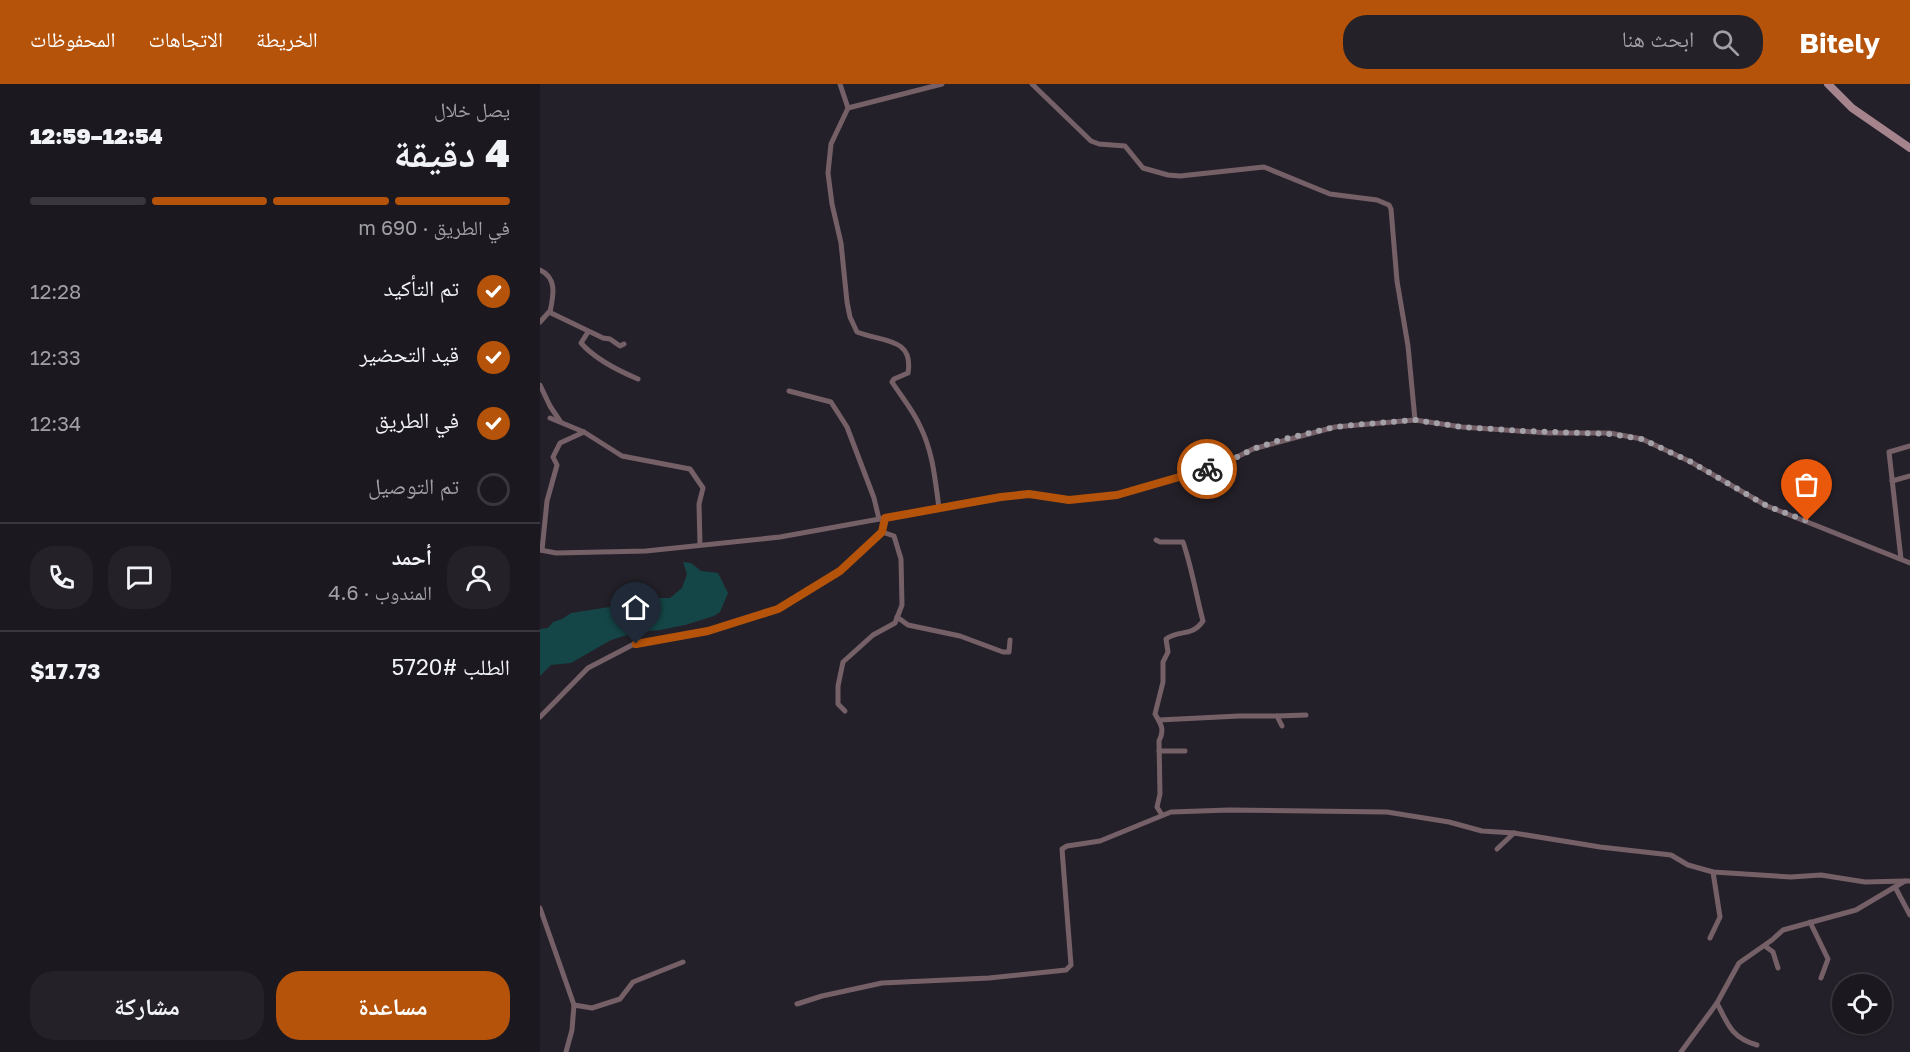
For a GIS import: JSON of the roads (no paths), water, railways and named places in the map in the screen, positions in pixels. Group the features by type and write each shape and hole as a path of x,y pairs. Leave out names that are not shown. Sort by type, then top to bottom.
{"street":[{"path":"840,84 848,108 831,144 828,173 841,243 850,317 857,332 901,344 908,353 910,363 908,373 892,382 919,424 928,444 934,468 939,508"},
{"path":"848,108 942,84"},
{"path":"1032,84 1091,141 1099,144 1125,146 1143,168 1180,176 1264,167 1330,194 1377,200 1389,205 1397,281 1408,346 1415,420"},
{"path":"1828,84 1852,108 1910,148"},
{"path":"540,270 545,272 552,281 554,294 550,312 540,322"},
{"path":"550,312 603,339 610,339 620,346 624,344"},
{"path":"588,332 581,343 587,350 638,379"},
{"path":"540,385 561,423"},
{"path":"540,717 588,668 636,644 708,631 778,609 840,571 882,532 882,518 848,427 831,402 789,391"},
{"path":"550,418 584,432 622,456 690,469 703,488 699,504 699,545"},
{"path":"584,432 560,443 553,457 557,465 547,501 541,550 556,553 624,551 699,545 780,537 1029,494 1069,500 1117,495 1195,473 1253,449 1307,433 1335,427 1415,420 1462,427 1548,433 1610,434 1642,439 1691,462 1767,506 1910,563"},
{"path":"1901,559 1889,452 1910,446"},
{"path":"1892,482 1910,476"},
{"path":"845,711 838,704 838,686 843,662 873,635 896,623 902,605 902,559 894,536 882,532"},
{"path":"1156,540 1183,542 1203,621 1199,627 1189,633 1169,636 1166,639 1168,652 1163,662 1162,682 1155,714 1163,728 1159,741 1160,794 1157,807 1162,815"},
{"path":"897,617 908,625 960,636 1003,652 1009,652 1010,640"},
{"path":"1159,720 1306,715"},
{"path":"1277,716 1282,726"},
{"path":"1159,751 1185,750"},
{"path":"797,1004 882,983 989,978 1066,970 1071,965 1062,849 1067,846 1100,841 1171,812 1229,810 1387,812 1449,822 1482,831 1514,833 1600,847 1671,855 1688,865 1713,872 1791,877 1821,876 1865,882 1908,881"},
{"path":"1497,849 1514,833"},
{"path":"1710,938 1720,916 1713,872"},
{"path":"1681,1052 1717,1003 1739,963 1765,946 1783,930 1856,910 1908,881"},
{"path":"1895,887 1910,915"},
{"path":"540,908 574,1005 572,1030 566,1052"},
{"path":"1809,922 1828,959 1821,978"},
{"path":"1765,946 1773,952 1778,968"},
{"path":"574,1005 592,1008 620,999 633,982 683,962"},
{"path":"1717,1003 1735,1035 1746,1043 1757,1046"}]}
